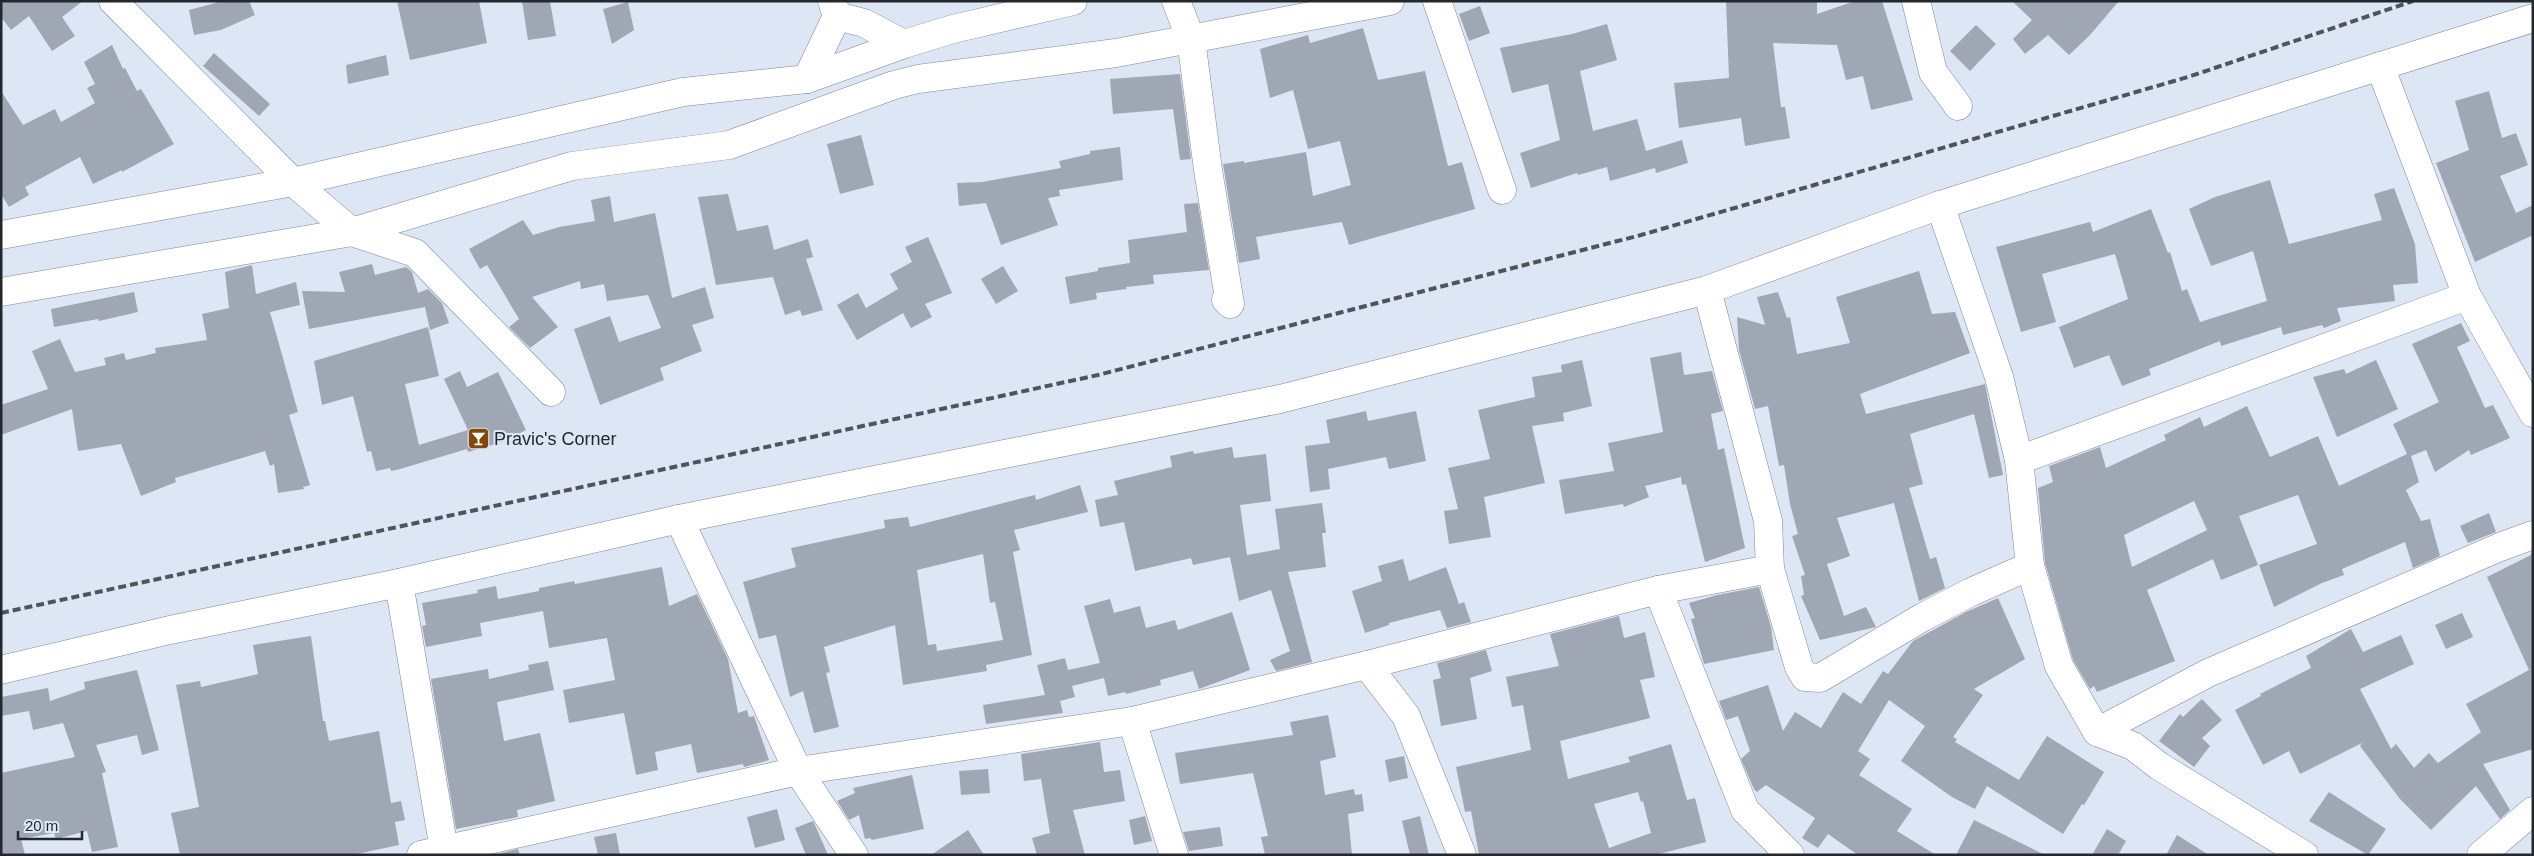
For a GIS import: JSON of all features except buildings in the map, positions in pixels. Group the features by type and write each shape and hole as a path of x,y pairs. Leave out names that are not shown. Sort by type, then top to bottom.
{"street":[{"path":"113,1 292,182 352,232 416,253 551,392"},
{"path":"1,235 292,182 683,92 807,79 904,44 953,29 1073,1"},
{"path":"1176,1 1191,38 1208,170 1230,304 1226,300"},
{"path":"1,292 352,232 572,166 729,146 894,85 918,79 1116,53 1191,38 1274,25 1390,1"},
{"path":"1437,1 1502,190"},
{"path":"1916,1 1933,72 1958,106 1957,104"},
{"path":"807,79 834,9 904,44"},
{"path":"1,670 170,630 399,583 679,519 1280,399 1706,290 1940,205 2533,18"},
{"path":"864,23 874,42 876,54 894,85"},
{"path":"2380,66 2467,296 2533,413"},
{"path":"1940,205 1999,377 2019,460 2030,566 2059,666 2097,732 2133,746 2160,766 2304,855"},
{"path":"1706,290 1768,521 1770,569 1799,667 1805,677 1820,678 1923,617 1971,592 2030,566"},
{"path":"2019,460 2467,296"},
{"path":"679,519 798,771 854,855"},
{"path":"2097,732 2208,673 2500,547 2533,535"},
{"path":"399,583 433,852 798,771 1132,721 1367,665 1658,590 1770,569"},
{"path":"1658,590 1745,810 1790,855"},
{"path":"1367,665 1406,716 1462,855"},
{"path":"1132,721 1174,855"},
{"path":"2481,855 2533,811"}],"railway":[{"path":"1,613 1098,375 1641,235 2188,77 2413,1"}],"place":[{"name":"Pravic's Corner","path":"478,439"}]}
